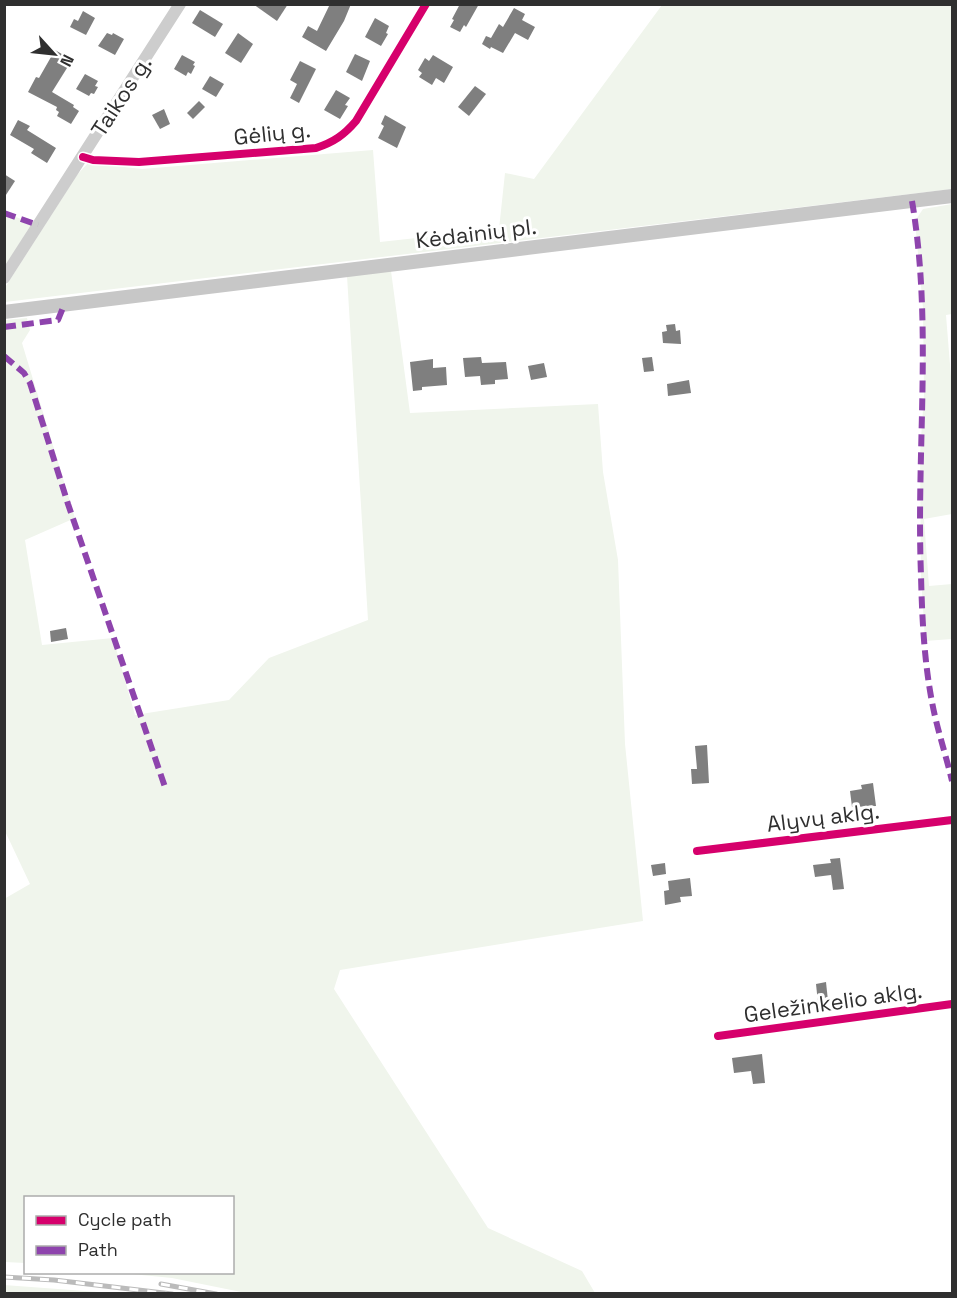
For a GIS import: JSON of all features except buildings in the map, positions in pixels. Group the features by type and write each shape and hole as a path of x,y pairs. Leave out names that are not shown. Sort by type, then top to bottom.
{"main road":[{"name":"Taikos g.","path":"4,278 180,4"},
{"name":"Kėdainių pl.","path":"4,312 952,196"}],"street":[{"name":"Gėlių g.","path":"82,157 93,160 139,162 316,148 333,142 343,136 356,122 426,4"},
{"name":"Alyvų aklg.","path":"697,851 952,820"},
{"name":"Geležinkelio aklg.","path":"718,1036 952,1004"}],"shaded area":[{"path":"662,5 952,5 952,189 5,302 4,289 77,175 88,163 142,169 373,150 380,242 499,229 505,173 534,179"},
{"path":"952,204 952,314 946,315 952,377 952,514 924,519 929,586 952,584 952,639 925,641 921,575 920,454 924,394 923,308 915,221 923,209"},
{"path":"5,213 32,223 5,267"},
{"path":"391,271 410,413 598,404 603,472 618,560 625,744 643,921 340,970 334,989 488,1228 582,1271 595,1293 251,1294 172,1278 131,1274 234,1274 234,1196 24,1196 24,1263 5,1262 4,899 30,884 4,829 5,320 27,318 30,330 22,343 75,518 25,540 42,645 113,638 135,715 229,700 269,658 368,620 347,276"},
{"path":"4,1285 112,1293 5,1293"}],"railway":[{"path":"4,1277 54,1280 172,1294"},
{"path":"161,1284 216,1294"}],"marked path":[{"path":"912,201 922,294 920,528 924,638 932,702 952,781"},
{"path":"4,213 38,225"},
{"path":"4,327 58,320 64,305"},
{"path":"4,356 24,373 30,383 68,504 165,787"}],"cycle path":[{"path":"83,157 93,160 139,162 316,148 333,141 356,121 426,4"},
{"path":"697,851 952,820"},
{"path":"718,1036 952,1004"}]}
